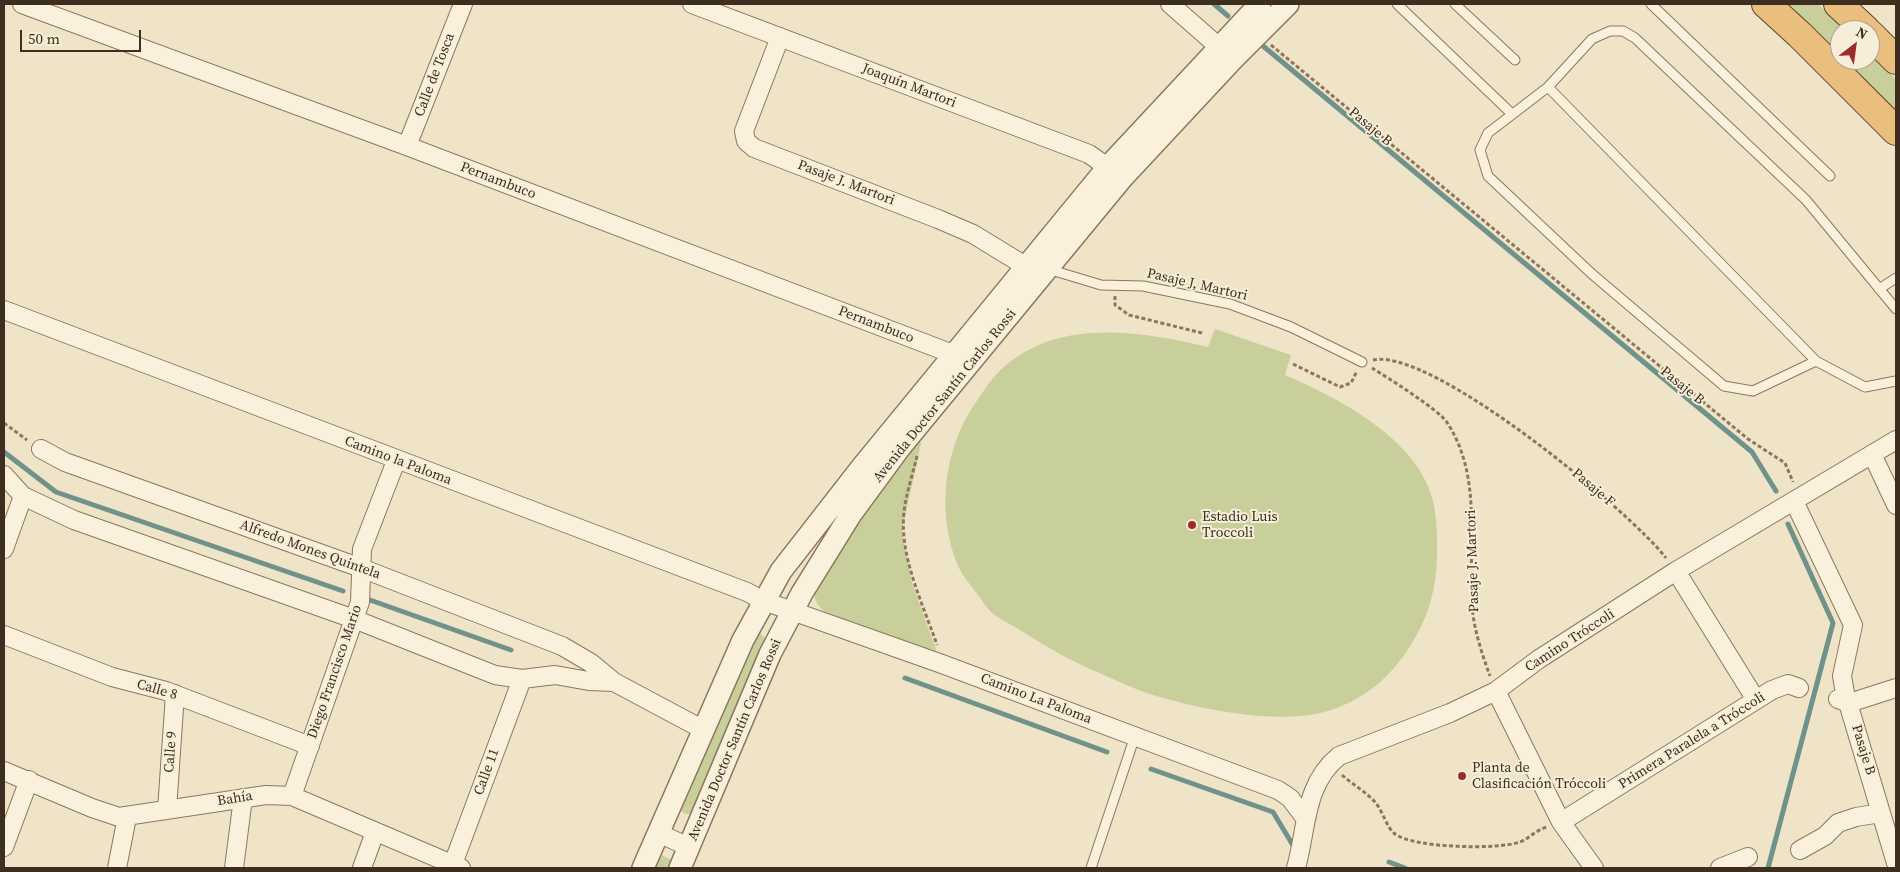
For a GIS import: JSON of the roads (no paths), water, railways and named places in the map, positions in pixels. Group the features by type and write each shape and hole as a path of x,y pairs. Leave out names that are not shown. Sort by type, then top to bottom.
{"highway":[{"path":"1766,4 1800,35 1896,131"},
{"path":"1838,4 1855,20"},
{"path":"1880,44 1896,60"}],"street":[{"name":"Pernambuco","path":"22,4 407,146 963,358"},
{"name":"Calle de Tosca","path":"407,146 463,4"},
{"name":"Joaquín Martori","path":"692,4 1089,154 1115,172"},
{"path":"1170,4 1219,47"},
{"name":"Avenida Doctor Santín Carlos Rossi","path":"643,868 702,729 743,640 781,572 826,513 963,358 1219,47 1260,4"},
{"name":"Avenida Doctor Santín Carlos Rossi","path":"1115,172 1288,4"},
{"name":"Pasaje J. Martori","path":"780,36 744,131 746,141 754,148 938,218 974,234 1037,268"},
{"name":"Camino la Paloma","path":"4,310 747,592 764,601 792,611"},
{"name":"Avenida Doctor Santín Carlos Rossi","path":"680,868 770,654 792,611 851,514 916,428 963,358"},
{"name":"Camino Tróccoli","path":"1296,868 1305,818 1318,779 1328,765 1353,749 1450,714 1496,691 1539,659 1676,570 1896,440"},
{"name":"Alfredo Mones Quintela","path":"41,449 65,462 361,568 562,646 591,663 614,682 702,729"},
{"path":"1872,454 1896,505"},
{"name":"Diego Francisco Mario","path":"292,796 354,619 362,587 362,549 396,460"},
{"name":"Alfredo Mones Quintela","path":"4,475 22,496 74,520 354,619 495,675 522,679 555,675 588,681 614,682"},
{"path":"4,549 22,496"},
{"name":"Pasaje B","path":"1794,500 1853,625 1842,676 1842,700 1882,813 1896,863"},
{"path":"792,611 790,602 792,590 822,532 826,513"},
{"path":"1676,570 1756,700"},
{"name":"Camino La Paloma","path":"792,611 942,664 1278,790 1290,798 1305,818"},
{"name":"Calle 8","path":"4,635 112,677 175,694 310,746"},
{"name":"Calle 11","path":"457,866 522,679"},
{"name":"Primera Paralela a Tróccoli","path":"1561,822 1756,700 1788,684 1799,688"},
{"path":"1842,700 1896,688"},
{"path":"1496,691 1561,822 1594,868"},
{"name":"Calle 9","path":"167,810 175,694"},
{"name":"Bahía","path":"4,771 92,808 109,814 128,817 266,795 292,796 457,866"},
{"name":"Camino La Paloma","path":"1278,790 1299,788 1318,779"},
{"path":"4,847 28,780"},
{"path":"234,868 243,798"},
{"path":"1800,850 1825,836 1838,823 1856,817 1882,813"},
{"path":"116,868 128,817"},
{"path":"362,868 375,832"},
{"name":"Avenida Doctor Santín Carlos Rossi","path":"658,833 689,847"},
{"path":"1720,868 1748,857"}],"lane":[{"path":"1397,4 1512,114"},
{"path":"1455,4 1515,60"},
{"path":"1650,4 1830,176"},
{"path":"1816,361 1753,391 1724,386 1592,274 1488,176 1480,150 1488,133 1548,87 1592,39 1610,31 1623,31 1635,38 1806,200 1896,309"},
{"path":"1548,87 1816,361 1865,387 1896,381"},
{"name":"Pasaje J, Martori","path":"1037,268 1101,285 1143,286 1230,304 1291,327 1362,362"},
{"path":"1879,289 1896,278"},
{"path":"1091,868 1136,736"}],"waterway":[{"path":"1214,4 1228,16"},
{"path":"1263,46 1752,452 1776,491"},
{"path":"4,452 56,492 343,591"},
{"path":"1768,868 1833,623 1788,524"},
{"path":"370,600 511,650"},
{"path":"905,678 1107,752"},
{"path":"1151,769 1273,812 1294,847"},
{"path":"1389,862 1405,868"}],"place":[{"name":"Estadio Luis Troccoli","path":"1192,525"},
{"name":"Planta de Clasificación Tróccoli","path":"1462,776"}]}
